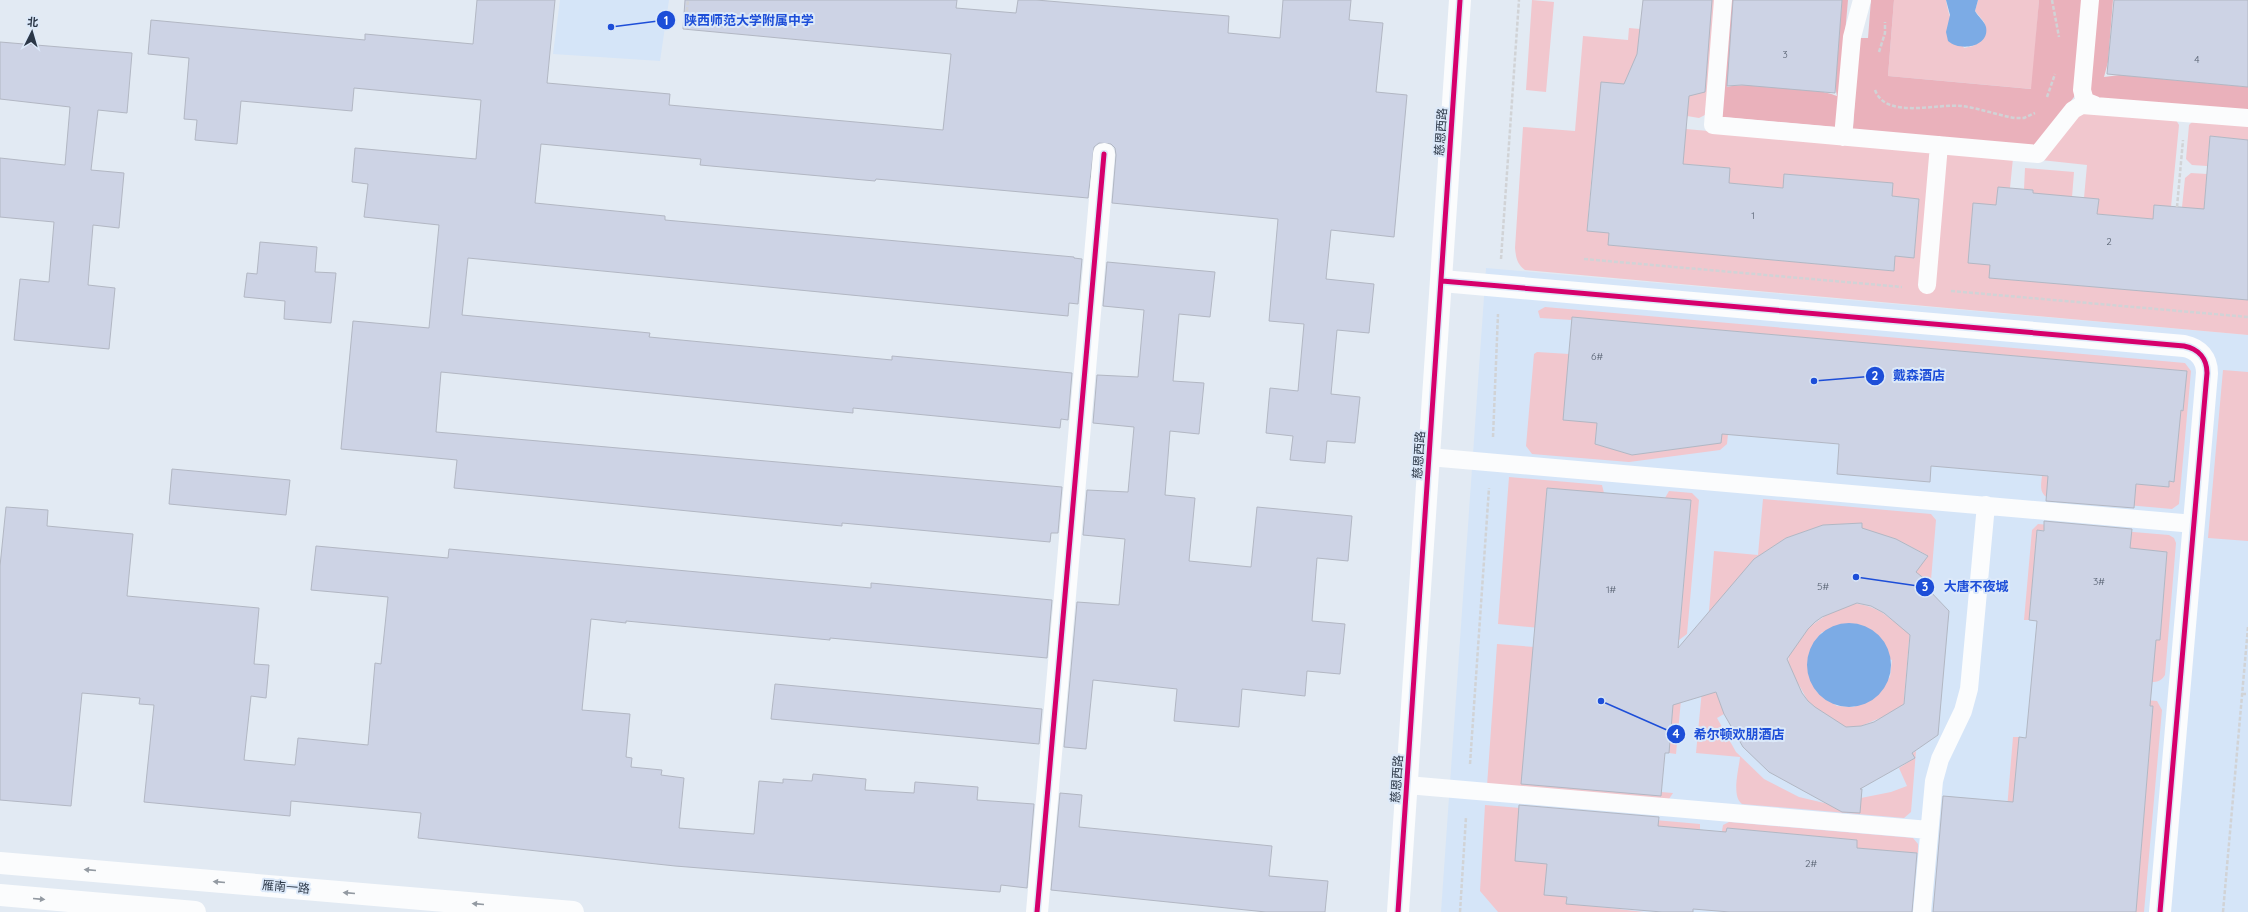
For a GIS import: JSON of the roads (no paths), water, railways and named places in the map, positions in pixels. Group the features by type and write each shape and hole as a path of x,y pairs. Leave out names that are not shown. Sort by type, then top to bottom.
{"street":[{"name":"慈恩西路","path":"1398,912 1460,0"},
{"path":"1037,912 1104,154"},
{"path":"1442,281 2189,347 2201,355 2207,369 2160,912"},
{"name":"雁南一路","path":"0,863 573,912"},
{"path":"0,895 195,912"}],"lane":[{"path":"1724,0 1712,125 2038,154 2079,101 2082,90 2090,0"},
{"path":"1843,137 1852,37 1860,6"},
{"path":"2082,90 2085,101 2095,105"},
{"path":"2073,110 2082,105 2095,105 2248,118"},
{"path":"1927,285 1939,145"},
{"path":"1429,457 2194,524"},
{"path":"1922,912 1932,788 1937,767 1963,711 1969,689 1986,506"},
{"path":"1407,785 1929,830"}],"water":[{"path":"1946,0 1978,0 1975,11 1986,27 1986,34 1979,43 1966,47 1953,44 1948,41 1946,32 1950,15"},
{"path":"1849,623 1865,626 1879,635 1888,649 1891,665 1888,681 1879,695 1865,704 1849,707 1833,704 1819,695 1810,681 1807,665 1810,649 1819,635 1833,626"}],"place":[{"name":"陕西师范大学附属中学","path":"611,27"},
{"name":"戴森酒店","path":"1814,381"},
{"name":"大唐不夜城","path":"1856,577"},
{"name":"希尔顿欢朋酒店","path":"1601,701"}]}
